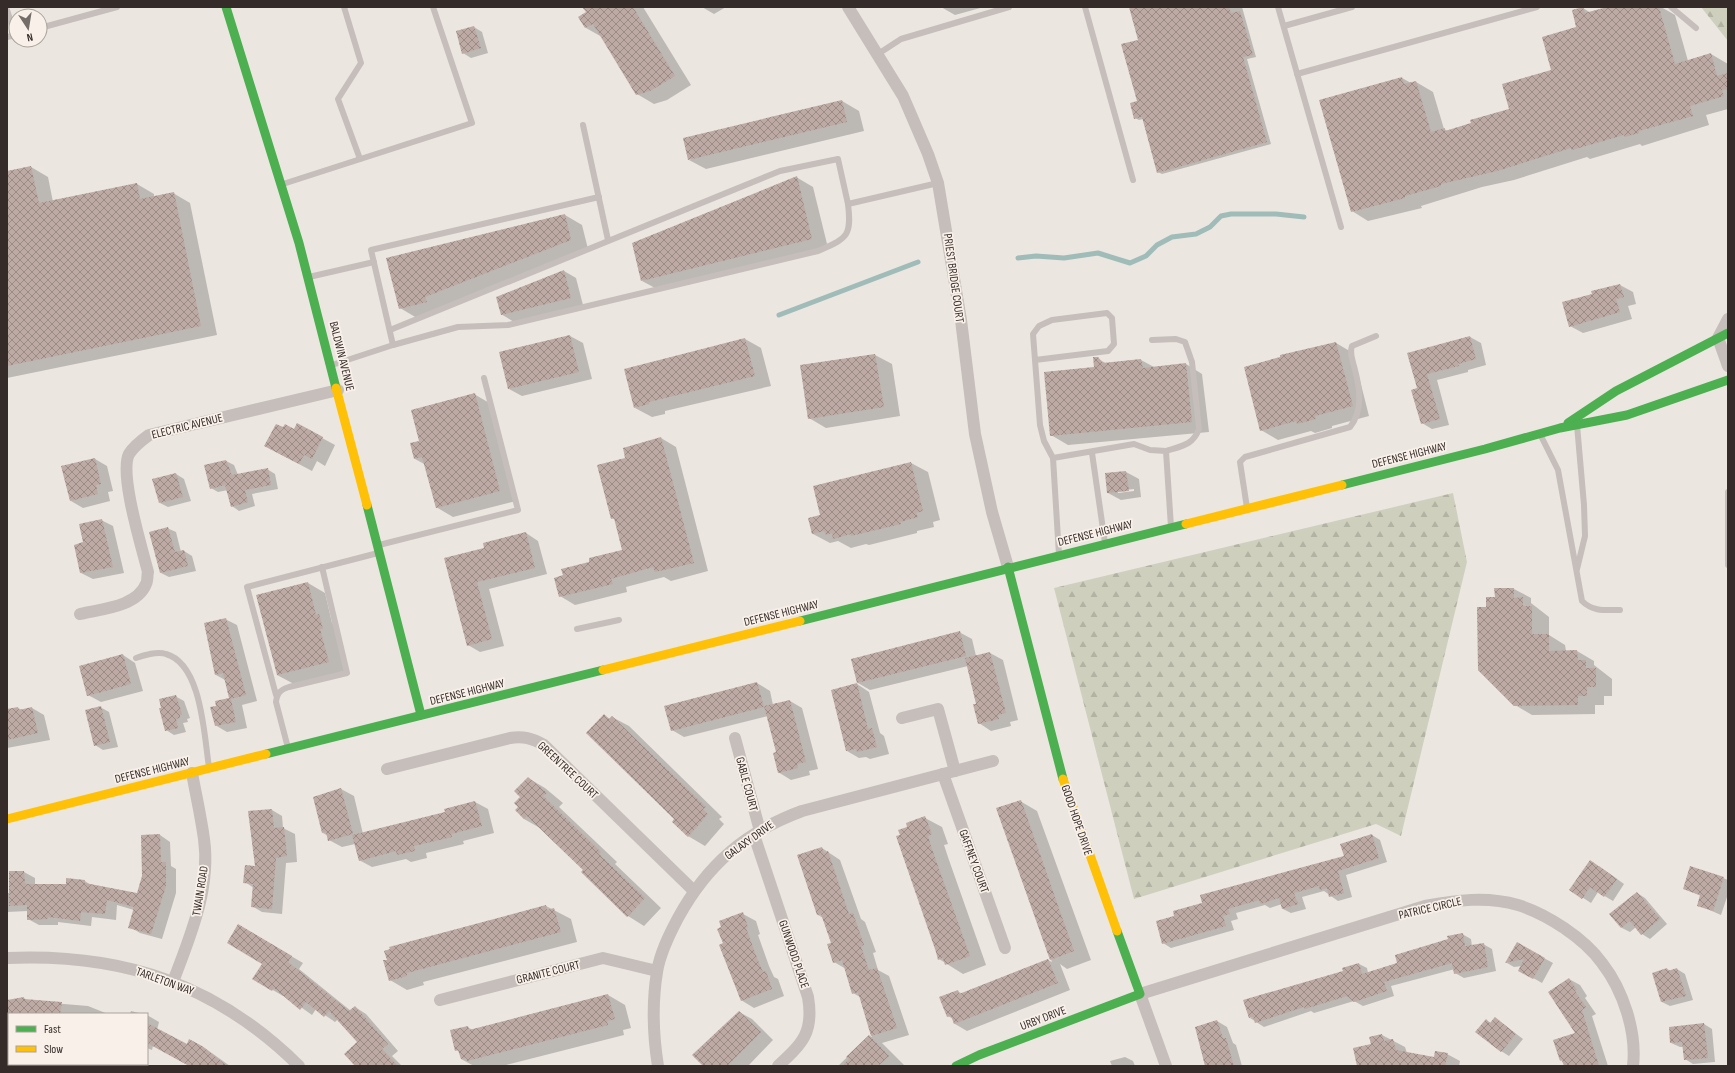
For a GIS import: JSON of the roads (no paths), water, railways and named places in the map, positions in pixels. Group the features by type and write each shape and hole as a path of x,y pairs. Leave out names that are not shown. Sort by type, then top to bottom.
{"main road":[{"name":"BALDWIN AVENUE","path":"226,7 309,277 421,715"},
{"name":"DEFENSE HIGHWAY","path":"1560,428 1616,391 1723,336"},
{"name":"DEFENSE HIGHWAY","path":"7,819 1560,428 1626,415 1728,380"},
{"name":"GOOD HOPE DRIVE","path":"1008,567 1051,738 1068,796 1140,994"},
{"name":"URBY DRIVE","path":"956,1066 979,1055 1140,994"}],"street":[{"name":"PRIEST BRIDGE COURT","path":"848,7 903,96 917,126 938,183 961,320 975,434 992,512 1008,567"},
{"path":"1728,319 1723,336 1728,366"},
{"name":"ELECTRIC AVENUE","path":"80,614 128,602 139,594 146,584 148,572 127,486 129,455 139,442 149,435 338,390"},
{"name":"GAFFNEY COURT","path":"902,718 938,709 949,773 1005,948"},
{"name":"GREENTREE COURT","path":"387,769 510,738 521,736 533,739 544,745 694,890"},
{"name":"GABLE COURT","path":"735,738 757,832"},
{"name":"GALAXY DRIVE","path":"658,1066 654,1026 657,971 668,937 694,890 709,871 732,850 777,820 802,811 993,762"},
{"name":"TWAIN ROAD","path":"173,982 202,898 205,869 204,840 192,773"},
{"name":"GUNWOOD PLACE","path":"757,832 811,1011 807,1033 799,1047 778,1066"},
{"name":"PATRICE CIRCLE","path":"1140,994 1425,906 1459,899 1487,900 1518,905 1547,917 1576,937 1602,963 1618,991 1631,1027 1633,1066"},
{"name":"TARLETON WAY","path":"7,958 42,957 86,961 128,968 173,982 214,1000 247,1021 299,1066"},
{"name":"GRANITE COURT","path":"440,1000 604,958 657,971"},
{"name":"GOOD HOPE DRIVE","path":"1140,994 1166,1066"}],"lane":[{"path":"48,26 117,7"},
{"path":"344,7 361,63 338,99 360,159"},
{"path":"281,184 472,123 433,7"},
{"path":"878,54 901,39 1009,7"},
{"path":"1085,7 1133,180"},
{"path":"1278,7 1341,227"},
{"path":"1284,26 1352,7"},
{"path":"1297,74 1537,7"},
{"path":"1671,7 1696,28"},
{"path":"583,125 608,240"},
{"path":"332,365 393,345 458,327 508,325 818,251 839,241 848,232 850,225 848,204 838,159 780,171 390,330"},
{"path":"848,204 938,183"},
{"path":"393,345 371,250 599,197"},
{"path":"309,277 374,262"},
{"path":"1035,360 1108,351 1114,344 1112,318 1107,313 1045,322 1039,326 1033,334 1035,360 1040,425 1044,442 1053,458 1060,554"},
{"path":"1247,508 1240,462 1245,457 1350,427 1356,419 1360,400 1356,372 1350,352 1352,346 1376,336"},
{"path":"1053,458 1092,453 1134,444 1150,450 1166,451 1188,444 1195,438 1200,429 1192,362 1185,342 1176,339 1152,340"},
{"path":"288,748 276,702 276,695 247,587 322,567 378,549 518,510 484,378"},
{"path":"1576,572 1585,536 1577,425"},
{"path":"1540,434 1558,470 1582,601 1588,608 1598,610 1620,610"},
{"path":"1166,451 1171,527"},
{"path":"1092,453 1104,543"},
{"path":"1728,492 1728,565"},
{"path":"276,695 289,687 347,673 322,567"},
{"path":"577,629 619,620"},
{"path":"136,658 152,654 166,653 181,662 191,676 197,692 209,768"}],"waterway":[{"path":"1018,258 1036,256 1064,258 1098,253 1130,263 1146,256 1157,245 1172,237 1196,234 1210,227 1221,216 1231,214 1276,214 1304,217"},
{"path":"779,315 918,262"}]}
